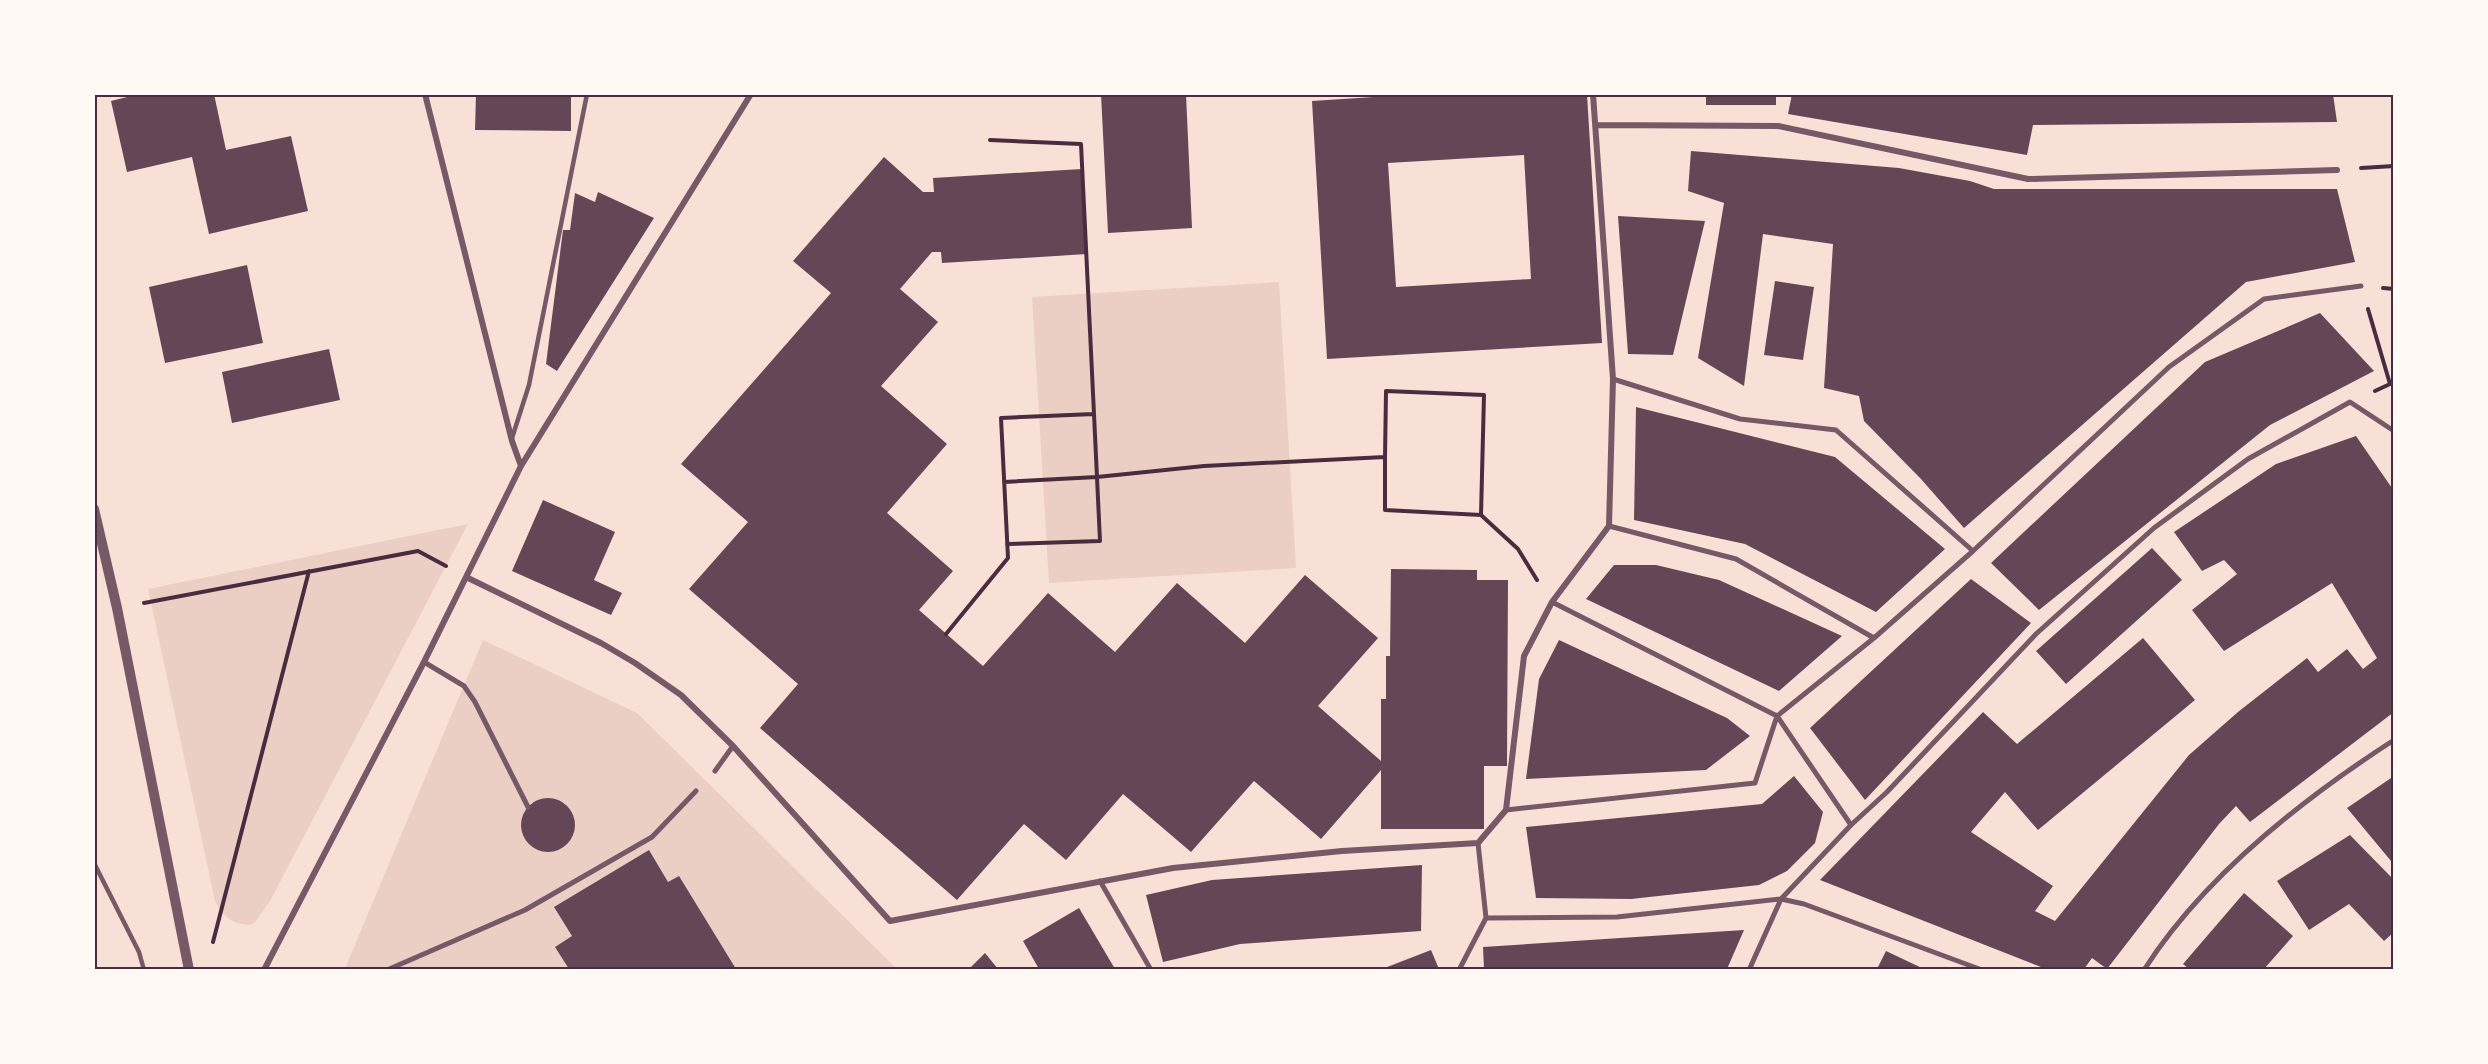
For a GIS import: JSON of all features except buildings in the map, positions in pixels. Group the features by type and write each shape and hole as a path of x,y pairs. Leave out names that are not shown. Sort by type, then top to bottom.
{"street":[{"path":"425,94 512,441 521,466"},
{"path":"264,969 424,662 521,466 751,94"},
{"path":"466,577 635,663 681,695 733,746 890,921 1173,868 1342,851 1478,843 1506,810 1524,656 1552,602 1609,526 1613,380 1593,94"},
{"path":"1596,125 1778,126 2028,179 2337,170"},
{"path":"1506,810 1755,783 1777,716 1874,638 1973,551 2169,367 2264,299 2361,286"},
{"path":"1613,380 1740,419 1836,430 1973,551"},
{"path":"1749,969 1780,899 1851,825 1887,792 2036,634 2154,528 2248,459 2350,402 2394,431"},
{"path":"94,509 117,608 189,969"},
{"path":"1609,526 1736,559 1874,638"},
{"path":"1552,602 1777,716 1851,825"},
{"path":"424,662 464,686 475,702 528,807"},
{"path":"2144,969 2179,922 2230,866 2316,796 2394,740"},
{"path":"715,771 733,746"},
{"path":"387,969 525,910 652,837 696,791"},
{"path":"1459,969 1486,918 1478,843"},
{"path":"1100,881 1150,969"},
{"path":"1486,918 1617,916 1780,899 1804,904 1982,969"}],"lane":[{"path":"512,441 529,385 587,94"},
{"path":"94,863 139,952 144,969"}],"path":[{"path":"990,140 1081,144 1100,541 1007,544"},
{"path":"2337,170 2394,166"},
{"path":"2350,402 2392,384 2361,286"},
{"path":"1481,515 1484,394 1386,391 1384,510 1481,515 1518,549 1552,602"},
{"path":"946,634 1008,558 1001,418 1094,414"},
{"path":"1004,482 1097,477 1215,465 1384,457"},
{"path":"117,608 418,551 466,577"},
{"path":"211,947 309,572"}],"shaded area":[{"path":"1279,282 1296,568 1049,583 1032,297"},
{"path":"468,524 270,901 251,925 233,921 221,911 215,901 148,589"},
{"path":"483,640 637,713 897,969 347,970 346,966"}]}
